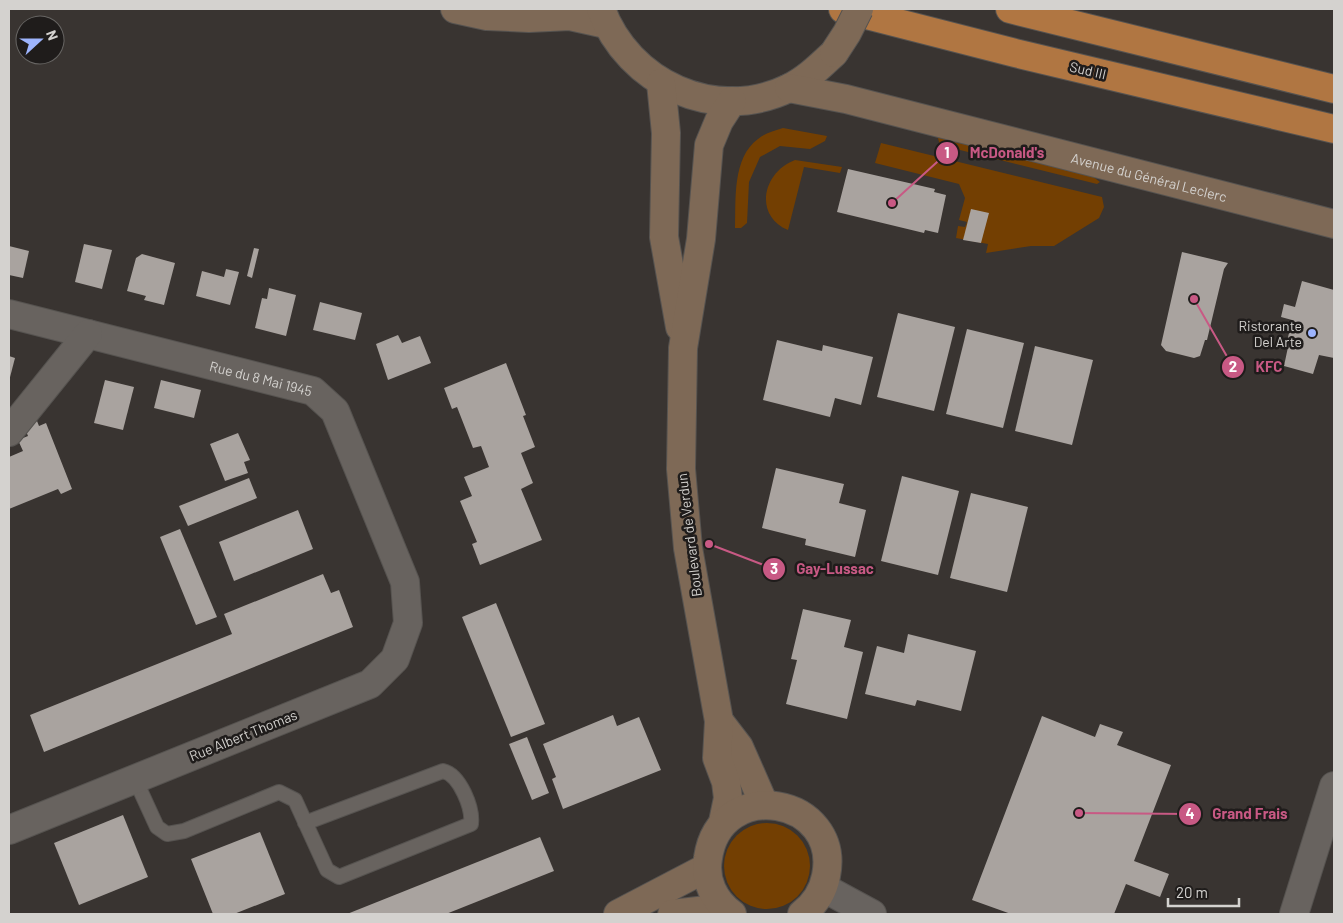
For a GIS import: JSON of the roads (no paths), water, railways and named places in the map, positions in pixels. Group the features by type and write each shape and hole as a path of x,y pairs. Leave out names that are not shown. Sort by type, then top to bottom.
{"highway":[{"name":"Sud III","path":"842,9 1015,53 1334,129"},
{"path":"1010,9 1334,89"}],"main road":[{"path":"455,9 487,16 529,18 604,16 631,59 661,83 707,100 732,101 760,98 789,88 817,70 834,53 859,9"},
{"name":"Boulevard de Verdun","path":"661,83 666,133 664,237 683,348"},
{"name":"Avenue du Général Leclerc","path":"789,88 846,99 1334,224"},
{"name":"Boulevard de Verdun","path":"723,822 728,798 726,782 717,758 718,721 688,548 681,469 683,348 701,239 709,145 718,121 732,101"},
{"name":"Boulevard de Verdun","path":"718,721 739,747 764,804"},
{"path":"728,911 712,891 706,868 710,844 723,822 742,810 764,804 779,805 793,810 806,818 824,842 828,865 812,906"},
{"path":"618,914 706,868"},
{"path":"672,914 728,911"}],"street":[{"name":"Rue du 8 Mai 1945","path":"9,314 314,391 335,411 405,582"},
{"path":"9,432 88,334"},
{"name":"Rue Albert Thomas","path":"9,830 370,684 395,659 408,623 405,582"},
{"path":"1294,914 1334,786"},
{"path":"812,906 872,914"}],"lane":[{"path":"134,779 157,826 167,834 184,831 279,792 295,800 326,870 339,876 471,824 472,816 457,779 452,773 443,771 305,822"}],"place":[{"name":"McDonald's","path":"892,203"},
{"name":"KFC","path":"1194,299"},
{"name":"Ristorante Del Arte","path":"1312,333"},
{"name":"Gay-Lussac","path":"709,544"},
{"name":"Grand Frais","path":"1079,813"}]}
